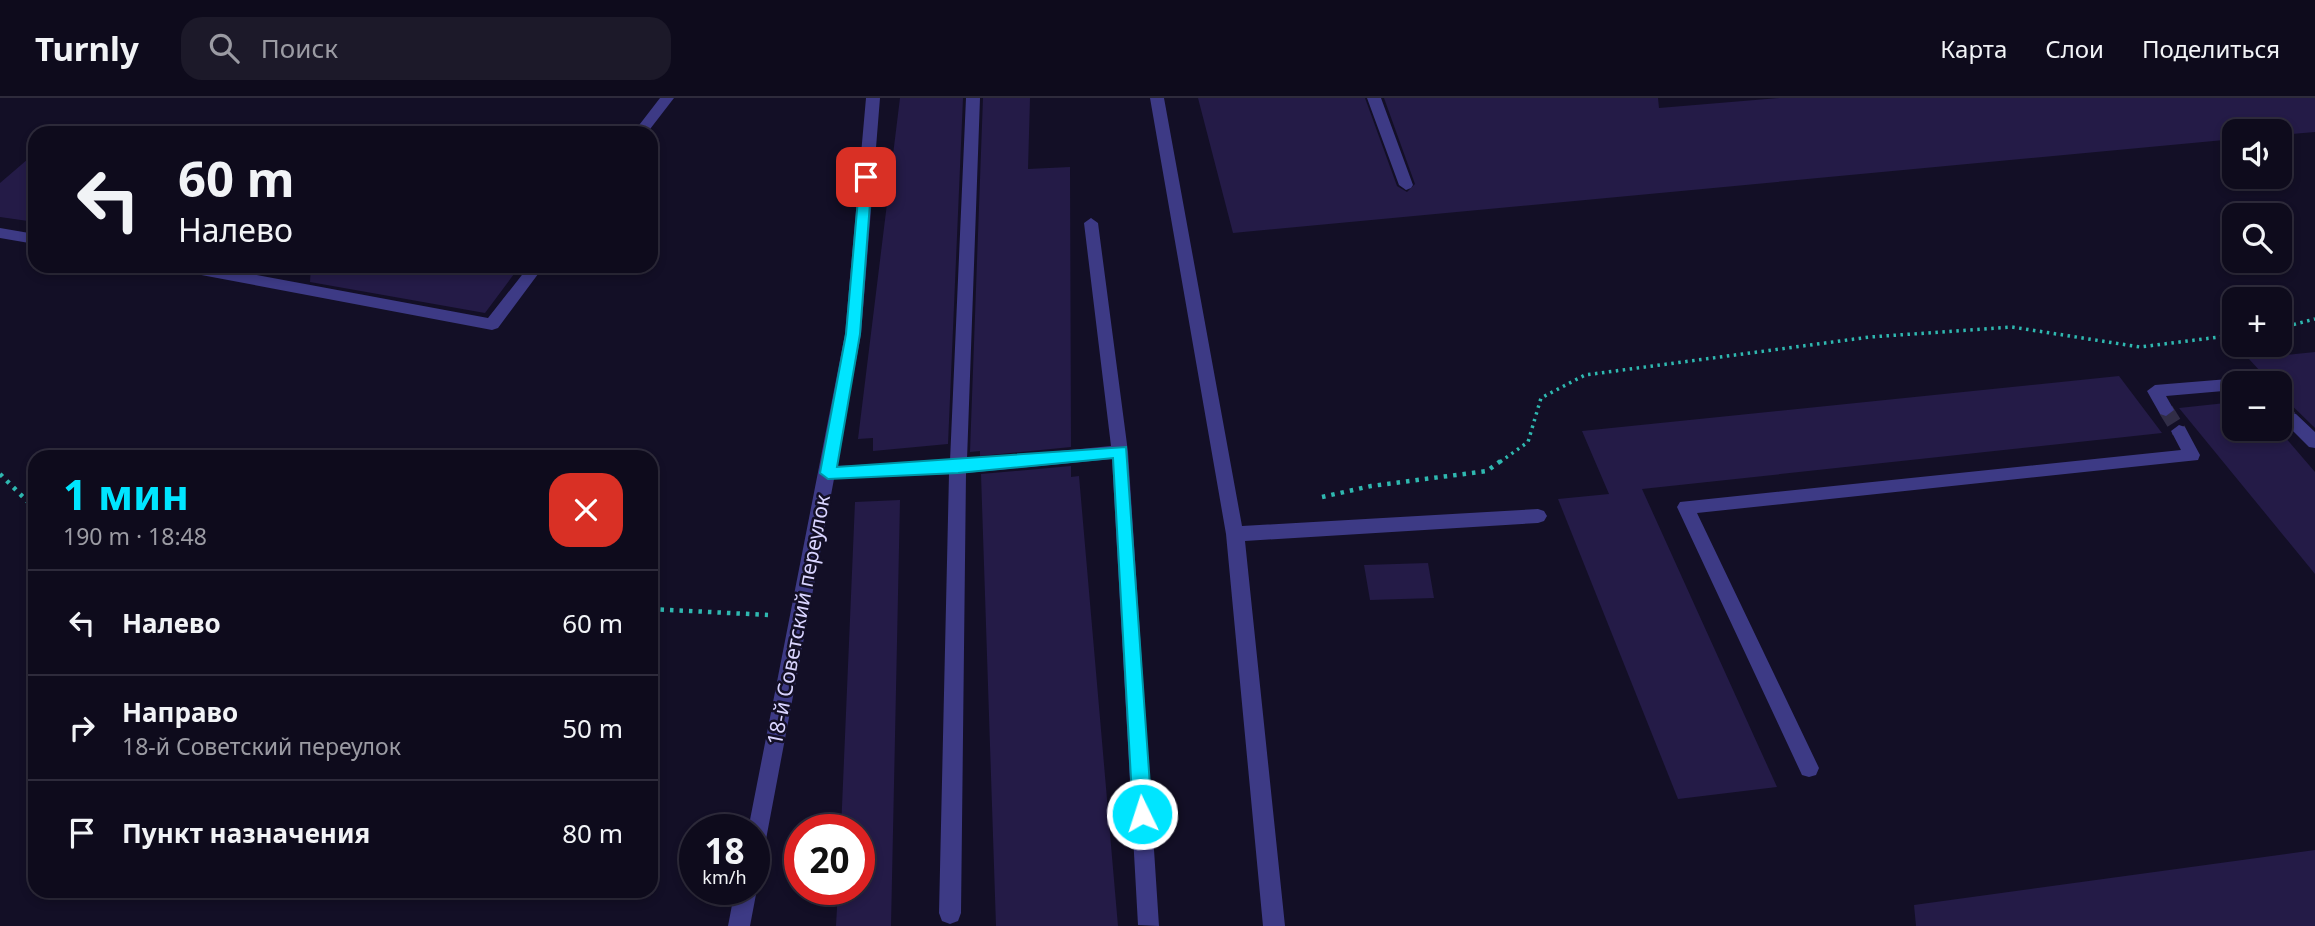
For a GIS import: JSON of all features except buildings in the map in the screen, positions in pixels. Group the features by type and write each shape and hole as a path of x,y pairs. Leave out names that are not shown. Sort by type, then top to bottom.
{"street":[{"path":"645,126 667,98"},
{"name":"18-й Советский переулок","path":"761,814 853,334 873,98"},
{"path":"950,913 958,467 974,98"},
{"path":"1157,98 1235,534 1274,926"},
{"path":"1374,98 1406,185"},
{"path":"1091,223 1120,452 1149,925"},
{"path":"0,233 28,238"},
{"path":"218,273 492,324 532,273"},
{"path":"2166,410 2155,391 2222,386"},
{"path":"2292,420 2315,442"},
{"path":"1809,768 1686,507 2192,455 2179,431"},
{"path":"828,473 958,467 1120,452"},
{"path":"1235,534 1538,516"},
{"path":"739,926 744,905"}],"path":[{"path":"2292,325 2315,319"},
{"path":"1317,498 1371,486 1487,471 1528,442 1541,398 1585,375 1870,337 2012,327 2140,347 2222,337"},
{"path":"0,474 28,502"},
{"path":"658,609 800,617"}],"tunnel":[{"path":"2166,410 2179,431"}],"route":[{"path":"866,177 853,334 828,473 958,467 1120,452 1142,814"}]}
